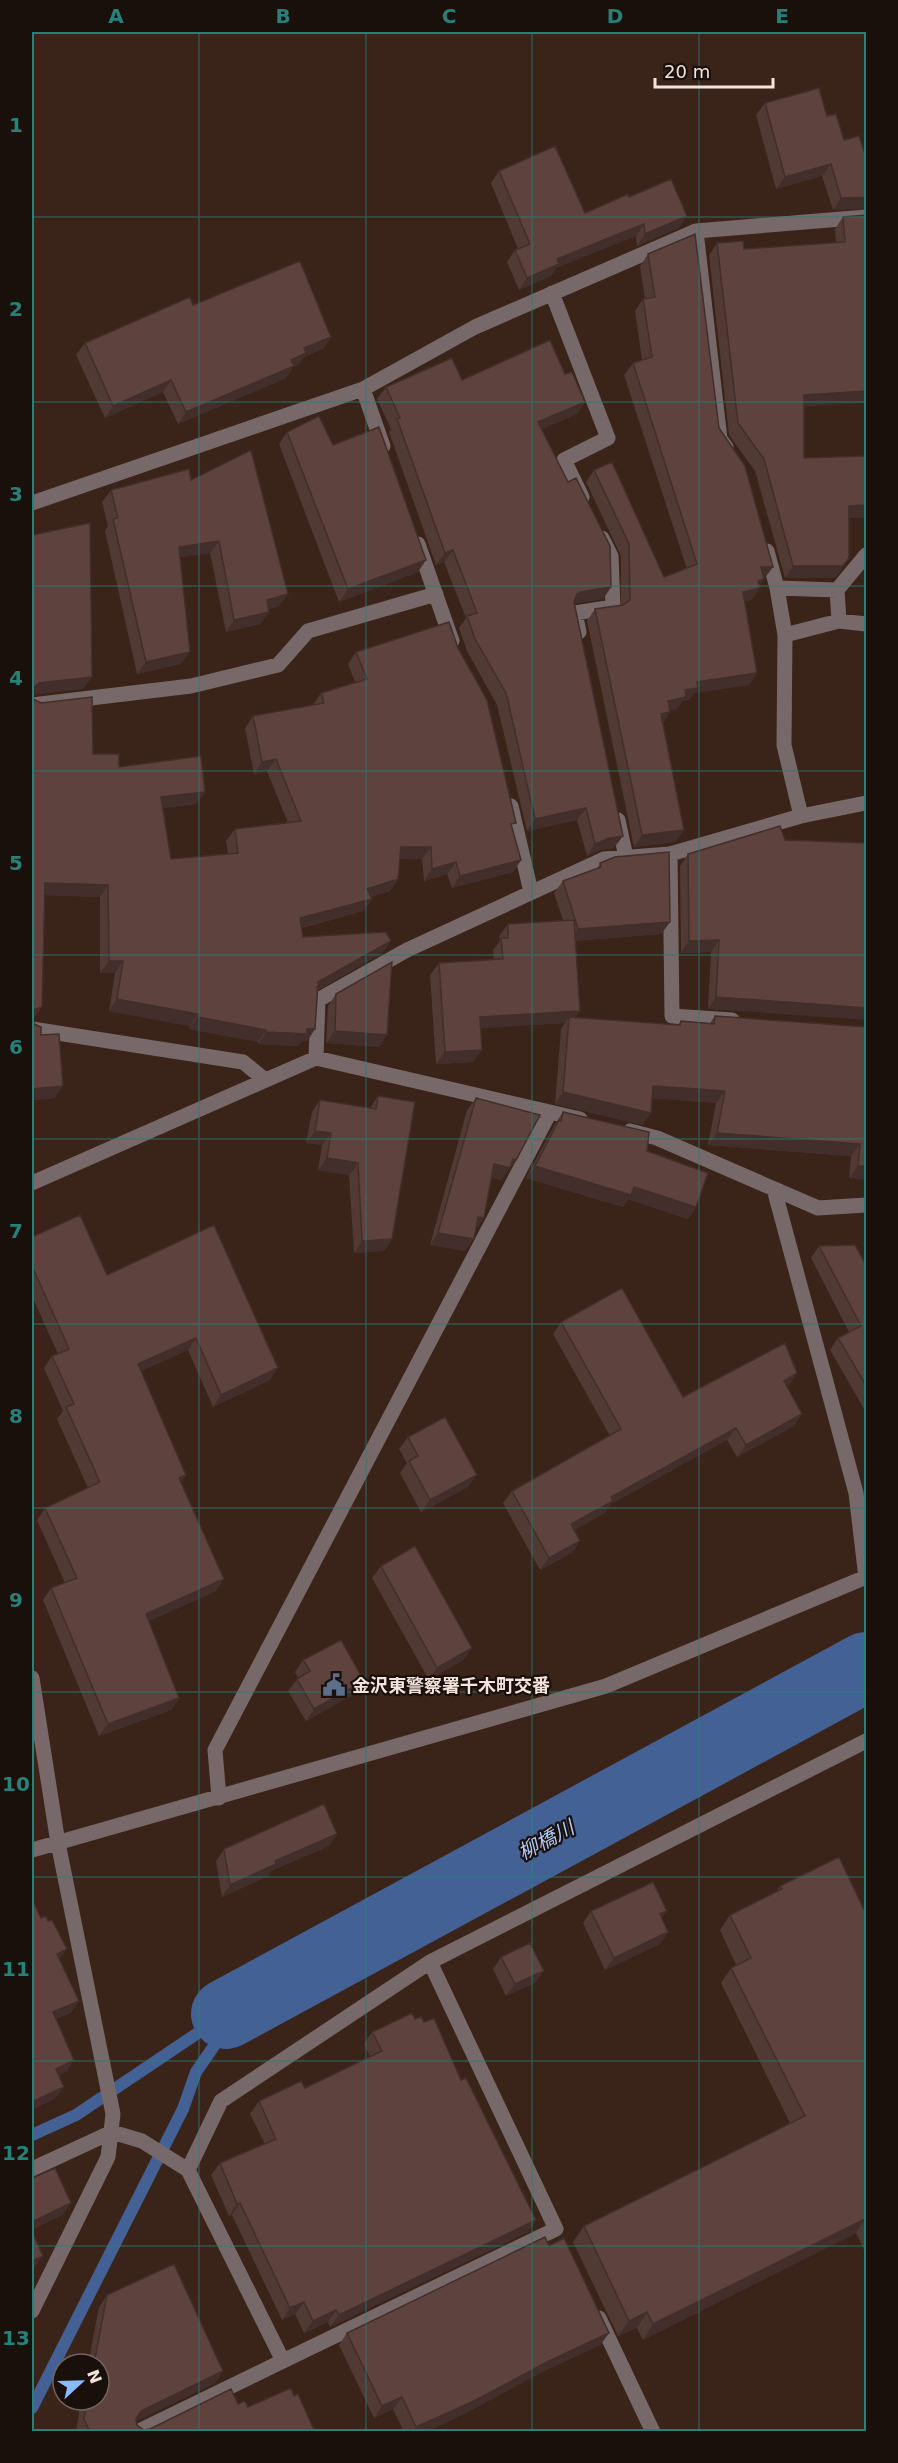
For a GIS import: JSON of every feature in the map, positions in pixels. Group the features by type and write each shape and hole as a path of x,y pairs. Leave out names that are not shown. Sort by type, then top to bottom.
{"street":[{"path":"32,503 363,389 475,327 696,231 867,217"},
{"path":"696,231 720,439 733,457"},
{"path":"552,293 608,438 564,460 611,556 613,607 575,613 582,648"},
{"path":"363,389 390,464"},
{"path":"413,529 458,655"},
{"path":"762,531 777,588 785,634 784,745 801,816"},
{"path":"839,621 837,590 867,555"},
{"path":"777,588 837,590"},
{"path":"32,705 191,686 278,665 308,631 436,594"},
{"path":"785,634 839,621 867,624"},
{"path":"507,789 531,892"},
{"path":"316,1058 318,1000 407,950 531,892 604,859 670,854 801,816 867,803"},
{"path":"616,810 626,857"},
{"path":"670,854 672,1016 752,1022"},
{"path":"32,1029 243,1062 264,1079"},
{"path":"32,1183 316,1058 593,1122"},
{"path":"219,1798 215,1750 550,1112"},
{"path":"614,1127 657,1138 818,1208 867,1204"},
{"path":"32,1850 606,1686 866,1577 856,1494 774,1189"},
{"path":"32,1678 58,1843 113,2114 108,2157 32,2312"},
{"path":"181,2166 221,2101 429,1962 867,1742"},
{"path":"137,2432 283,2361 559,2234 429,1962"},
{"path":"32,2169 112,2132 142,2141 181,2166 283,2361"},
{"path":"592,2304 653,2432"}],"building":[{"path":"819,88 827,116 836,114 844,140 859,136 867,160 867,197 841,198 831,164 785,177 765,103"},
{"path":"555,146 585,213 628,194 629,197 671,179 687,216 645,234 644,224 557,259 559,264 527,278 515,250 530,244 499,171"},
{"path":"867,215 867,391 804,395 804,458 867,456 867,505 849,506 849,558 843,566 793,566 764,459 738,423 717,243 743,241 744,249 845,242 843,217"},
{"path":"695,234 719,428 745,466 773,567 761,567 764,579 758,581 760,588 743,592 757,673 697,682 698,688 685,690 686,697 668,701 670,712 661,714 684,830 642,835 595,609 623,605 630,600 629,544 594,470 612,462 664,577 697,564 633,363 652,357 643,299 655,297 648,254"},
{"path":"300,261 331,337 304,348 306,353 291,360 294,366 186,412 171,380 113,406 85,343 190,297 193,305"},
{"path":"550,340 565,374 572,372 585,402 538,422 568,482 576,478 610,546 611,587 581,592 577,594 574,602 623,836 609,838 595,844 586,808 535,819 506,693 475,639 467,616 477,613 453,550 445,553 397,419 400,418 386,387 452,358 462,380"},
{"path":"319,416 333,445 379,427 426,560 348,589 287,432"},
{"path":"251,450 288,594 267,600 269,612 234,620 219,541 179,547 190,652 146,662 113,519 118,518 111,490 189,469 191,480"},
{"path":"90,523 92,677 39,683 32,689 32,535"},
{"path":"449,622 458,648 487,700 516,823 511,824 521,860 460,876 456,862 432,869 431,847 401,847 398,879 367,889 372,899 300,918 303,937 386,932 391,941 318,982 315,1029 307,1029 307,1034 266,1032 266,1030 198,1017 198,1014 117,999 123,961 109,961 108,885 45,883 42,1007 33,1010 32,1014 32,696 41,703 92,697 93,754 119,754 119,767 201,756 205,792 161,797 171,859 238,853 235,829 301,821 276,759 262,762 253,716 324,703 321,693 367,679 356,652"},
{"path":"780,826 785,840 867,843 867,1008 716,997 719,940 689,941 688,854"},
{"path":"669,852 670,922 578,929 563,881 601,867 600,863 615,857"},
{"path":"574,920 580,1011 480,1017 482,1050 445,1052 439,963 503,959 501,938 508,938 508,924"},
{"path":"392,962 387,1035 335,1031 336,994"},
{"path":"715,1016 867,1027 867,1166 858,1166 860,1144 717,1133 725,1091 653,1086 651,1113 563,1092 569,1017 680,1025 681,1021 714,1024"},
{"path":"32,1018 34,1024 41,1027 41,1035 59,1034 63,1086 32,1089"},
{"path":"378,1096 415,1102 392,1239 362,1241 358,1163 327,1158 331,1133 315,1131 320,1100 376,1109"},
{"path":"476,1098 540,1115 516,1160 513,1159 510,1168 494,1164 484,1218 478,1217 474,1239 438,1233"},
{"path":"563,1112 649,1132 647,1151 708,1173 696,1207 634,1187 631,1195 535,1166 559,1120 561,1121"},
{"path":"80,1215 107,1275 214,1225 278,1368 221,1395 196,1338 138,1364 186,1475 179,1478 224,1579 146,1614 179,1698 108,1724 51,1588 77,1578 45,1508 100,1482 66,1407 74,1404 52,1356 69,1349 32,1266 32,1237"},
{"path":"855,1245 867,1267 867,1387 838,1338 861,1326 819,1246"},
{"path":"622,1288 683,1397 785,1343 797,1373 784,1381 802,1414 746,1445 736,1428 611,1497 613,1501 571,1524 580,1541 549,1558 512,1491 621,1429 561,1322"},
{"path":"445,1417 477,1475 430,1500 409,1461 418,1456 408,1437"},
{"path":"415,1546 472,1648 437,1668 381,1566"},
{"path":"341,1640 364,1681 314,1709 297,1679 310,1671 303,1660"},
{"path":"324,1804 337,1834 275,1861 276,1864 230,1885 224,1849"},
{"path":"839,1857 867,1916 867,2218 653,2324 647,2312 629,2321 584,2226 805,2116 731,1968 751,1958 730,1915 782,1889 780,1886"},
{"path":"653,1882 667,1911 660,1914 668,1932 614,1958 591,1911"},
{"path":"32,1899 41,1918 46,1916 48,1921 52,1920 67,1949 57,1954 79,2001 53,2012 74,2060 56,2069 64,2087 32,2102"},
{"path":"530,1943 544,1971 515,1984 501,1957"},
{"path":"412,2013 415,2019 421,2017 424,2022 434,2018 461,2080 466,2078 536,2220 339,2315 336,2310 313,2321 304,2302 290,2308 240,2203 237,2204 220,2163 276,2139 259,2101 301,2081 305,2088 382,2051 372,2032"},
{"path":"55,2168 71,2203 32,2222 32,2178"},
{"path":"32,2231 43,2256 32,2261"},
{"path":"545,2237 549,2246 564,2238 609,2333 549,2361 474,2401 416,2427 402,2397 382,2406 347,2333"},
{"path":"174,2264 223,2371 141,2411 136,2419 137,2425 144,2430 231,2389 238,2404 245,2401 248,2407 291,2388 294,2396 298,2394 315,2432 90,2432 84,2419 85,2412 111,2412 111,2352 96,2352 107,2295"}],"waterway":[{"name":"柳橋川","path":"226,2014 866,1667"},
{"path":"32,2135 76,2115 226,2014"},
{"path":"32,2408 183,2109 196,2072 214,2046 226,2014"}],"place":[{"name":"金沢東警察署千木町交番","path":"334,1685"}]}
